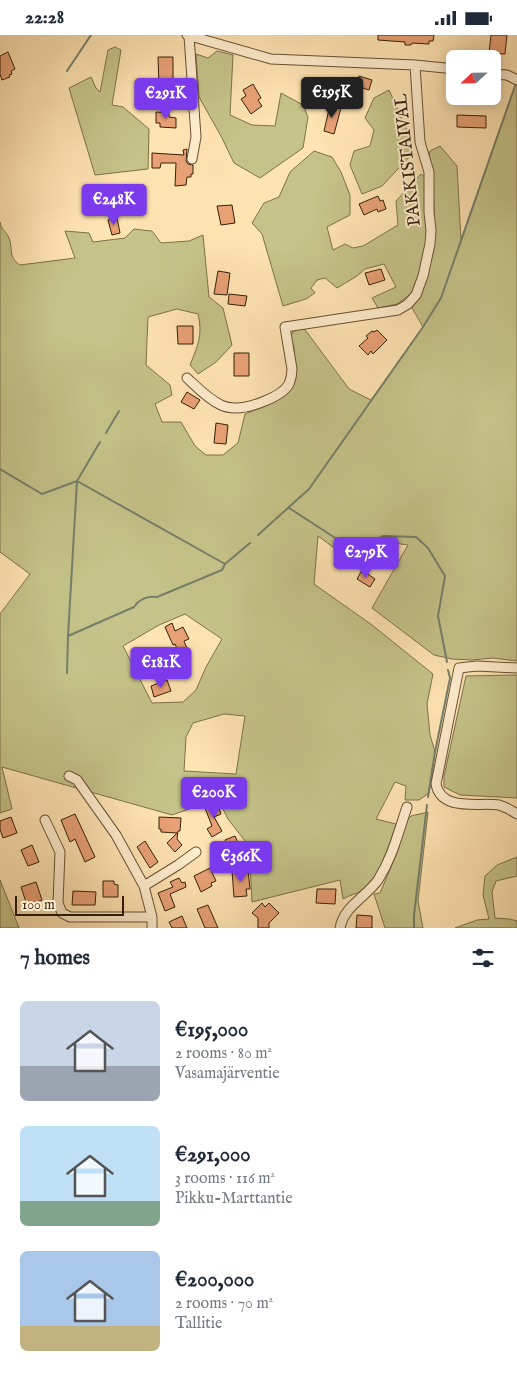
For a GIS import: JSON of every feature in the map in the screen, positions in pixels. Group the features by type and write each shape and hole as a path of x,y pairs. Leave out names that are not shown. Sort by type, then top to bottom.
{"street":[{"path":"192,159 196,137 188,35 272,59 446,68"},
{"name":"PAKKISTAIVAL","path":"187,378 221,405 235,408 257,403 284,390 292,375 285,327 398,310 408,305 416,295 423,276 431,230 428,172 418,127 415,65"},
{"path":"501,75 517,79"},
{"path":"517,669 477,666 459,668 436,784 443,798 449,801 500,806 517,813"},
{"path":"69,776 78,780 116,835 144,886 152,917 152,928"},
{"path":"341,923 351,907 377,881 390,859 407,807"},
{"path":"45,820 60,852 58,903 62,913 70,917 152,917"},
{"path":"144,886 196,852"}],"shaded area":[{"path":"115,47 121,50 112,105 123,107 149,129 148,169 95,175 69,88 91,77 100,92 108,50"},
{"path":"217,51 233,55 230,115 252,125 275,126 281,93 303,105 308,117 303,148 260,178 234,163 199,97 196,54 208,58"},
{"path":"517,80 517,661 493,658 452,659 434,655 372,608 408,545 379,541 344,555 318,536 314,584 372,625 433,674 427,704 430,735 435,752 429,793 419,800 405,800 406,786 395,782 376,819 396,824 384,859 370,884 365,889 343,899 340,880 252,902 249,846 228,819 218,799 172,815 2,767 12,809 0,813 0,614 30,574 0,552 0,222 10,240 13,259 20,265 75,258 65,231 89,233 93,242 125,238 134,229 152,231 161,243 189,241 203,235 209,297 223,308 232,345 216,362 198,374 190,365 199,340 198,314 177,309 148,317 146,365 170,385 172,395 155,404 162,422 181,422 195,446 206,455 223,455 238,443 245,414 277,401 294,385 294,347 290,337 293,332 303,327 349,389 371,400 423,327 412,308 419,298 435,233 433,184 429,156 430,151 440,146 457,166 461,240","holes":["185,614 222,639 206,667 196,690 183,702 152,703 123,646 159,625","224,714 245,716 236,774 184,771 186,737 193,723"]},
{"path":"389,90 407,130 412,154 382,186 362,194 350,165 354,151 370,146 374,130 365,118 374,98"},
{"path":"314,151 332,157 341,172 350,195 350,215 327,227 333,250 345,244 353,248 363,246 398,225 396,201 421,174 425,177 428,243 420,275 412,293 397,304 378,308 372,298 396,287 384,264 365,269 337,288 325,278 317,280 311,288 315,293 306,299 283,306 262,234 252,223 264,203 279,197 290,172"},
{"path":"517,675 517,798 460,795 444,787 444,776 466,676"},
{"path":"428,812 418,901 423,928 385,928 374,894 380,893 397,853 406,821 411,816"},
{"path":"517,857 517,876 496,881 492,892 495,918 517,921 517,928 455,928 477,920 489,919 483,895 485,876 497,865"},
{"path":"0,880 19,928 0,928"}],"building":[{"path":"378,35 434,35 433,41 429,41 429,44 412,43 411,45 405,45 405,42 378,40"},
{"path":"491,35 507,35 505,54 501,54 501,50 489,50"},
{"path":"8,52 15,69 11,71 10,77 2,80 0,56"},
{"path":"158,57 173,57 173,86 161,86 161,93 152,94 152,86 159,86"},
{"path":"359,76 372,80 369,90 356,86"},
{"path":"253,84 261,98 258,100 262,106 251,114 241,99 246,96 243,90"},
{"path":"330,105 341,108 334,134 324,131"},
{"path":"156,112 169,113 169,117 176,118 176,128 160,127 160,123 156,123"},
{"path":"457,115 486,116 486,128 457,127"},
{"path":"187,149 186,161 188,164 193,165 193,174 191,174 191,177 187,177 186,185 175,186 176,163 161,163 160,168 152,168 152,153 184,155 183,150"},
{"path":"378,196 380,201 383,200 386,209 378,212 377,209 364,215 359,204"},
{"path":"232,205 235,223 221,225 217,206"},
{"path":"117,218 120,233 112,235 108,220"},
{"path":"381,269 385,280 369,285 365,273"},
{"path":"218,271 230,273 227,295 214,294"},
{"path":"229,294 247,296 245,306 228,304"},
{"path":"177,326 193,326 193,344 178,344"},
{"path":"377,330 387,340 373,354 371,351 368,355 359,346 368,338 366,336 372,331"},
{"path":"234,353 249,353 249,376 234,376"},
{"path":"187,392 200,400 194,409 181,402"},
{"path":"216,423 228,425 226,444 214,443"},
{"path":"362,570 375,579 370,587 357,579"},
{"path":"172,623 175,631 183,627 189,639 184,641 188,651 180,655 165,627"},
{"path":"167,680 171,691 154,697 151,686"},
{"path":"217,803 221,814 214,817 222,831 212,837 207,829 212,826 205,808"},
{"path":"75,814 95,857 85,862 75,839 70,842 61,820"},
{"path":"11,817 17,833 3,838 0,821"},
{"path":"159,817 181,818 177,839 182,845 175,852 167,843 177,833 161,832 161,829 159,829"},
{"path":"235,836 243,854 228,861 230,865 222,869 220,865 214,868 212,863 231,854 225,840"},
{"path":"145,841 158,862 150,868 137,847"},
{"path":"32,845 39,862 28,866 21,850"},
{"path":"210,868 216,881 211,883 212,886 201,892 194,876"},
{"path":"248,870 250,889 246,889 247,896 234,897 232,871"},
{"path":"179,878 182,883 185,882 186,887 170,894 175,907 165,911 158,893 173,887 170,882"},
{"path":"103,881 114,881 114,884 118,885 118,897 103,897"},
{"path":"36,882 42,900 27,905 21,887"},
{"path":"317,889 336,889 335,904 316,903"},
{"path":"73,891 96,892 95,905 72,905"},
{"path":"262,903 265,907 269,903 279,913 269,923 269,928 258,928 258,918 252,913"},
{"path":"208,905 218,928 205,928 197,909"},
{"path":"357,915 372,916 372,928 356,928"},
{"path":"182,916 187,928 172,928 169,922"}],"waterway":[{"path":"67,71 91,35"},
{"path":"258,535 309,489 423,327 441,298 515,86"},
{"path":"106,433 119,411"},
{"path":"67,673 77,481 100,442"},
{"path":"0,469 42,494 77,481 225,564"},
{"path":"289,508 343,543 370,541 384,536 416,537 428,548 445,576 438,616 447,662"},
{"path":"68,636 134,607 144,599 157,597 222,570 225,564 250,543"},
{"path":"428,797 450,678 448,670"},
{"path":"414,928 427,805"}]}
